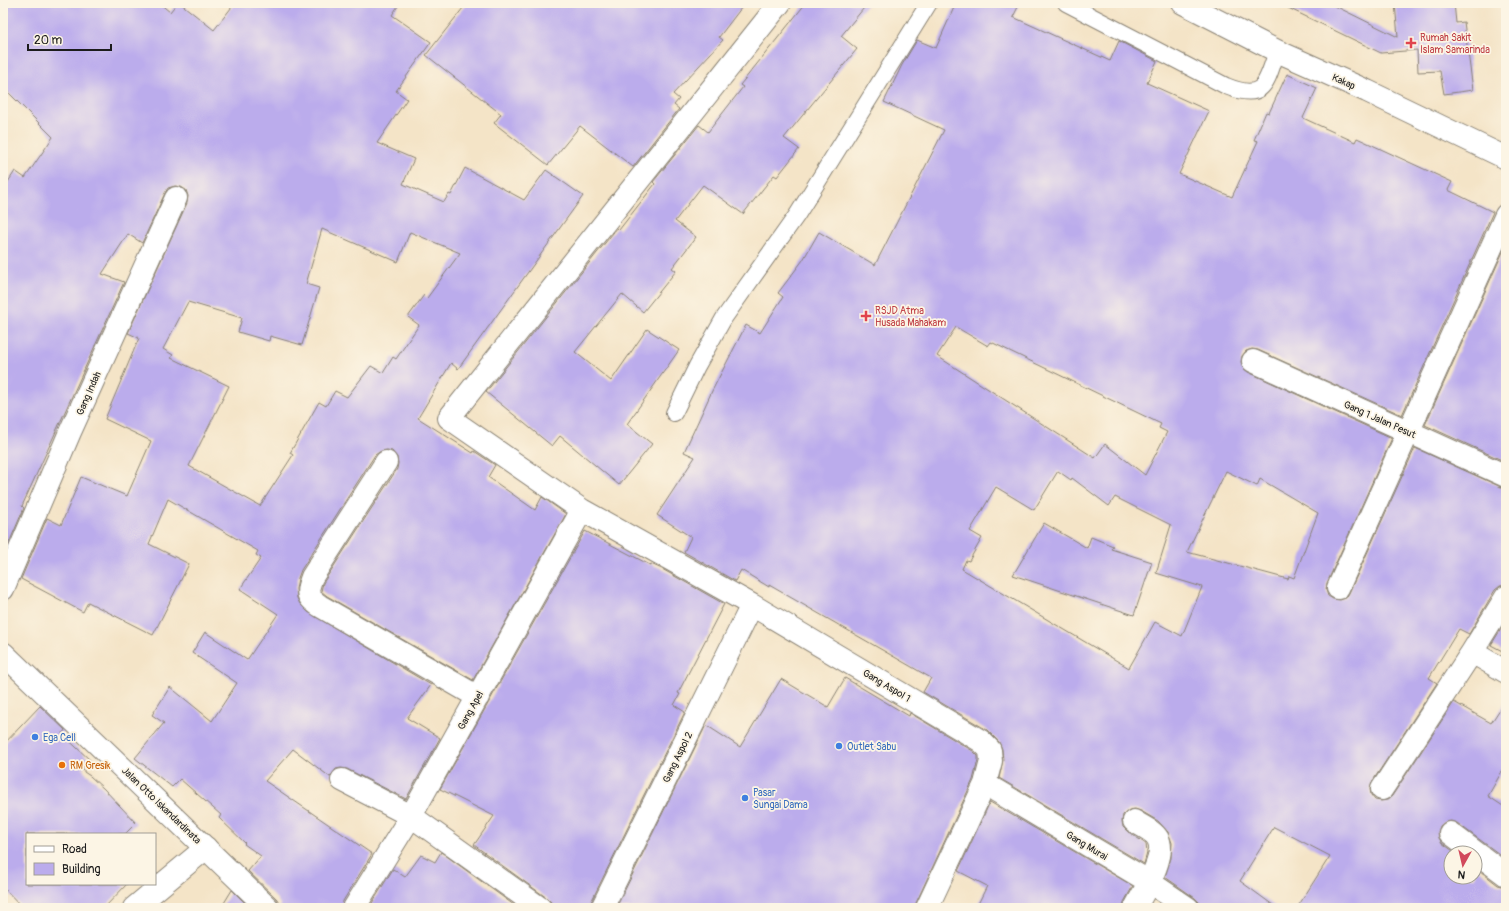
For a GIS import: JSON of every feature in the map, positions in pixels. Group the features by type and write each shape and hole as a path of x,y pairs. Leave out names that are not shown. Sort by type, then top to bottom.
{"street":[{"path":"752,605 582,510 449,418 780,3"},
{"name":"Kakap","path":"1183,3 1277,51 1367,91 1506,158"},
{"name":"Gang Indah","path":"3,589 70,432 176,198"},
{"path":"1338,588 1506,216"},
{"name":"Gang 1 Jalan Pesut","path":"1253,362 1506,476"},
{"path":"386,462 312,577 308,590 309,596 320,606 478,697"},
{"name":"Gang Apel","path":"354,908 411,816 582,510"},
{"path":"1382,789 1472,652 1506,597"},
{"name":"Gang Aspol 1","path":"752,605 981,741 990,750 991,761 985,784"},
{"name":"Gang Aspol 2","path":"602,908 752,605"},
{"path":"1472,652 1506,672"},
{"name":"Jalan Otto Iskandardinata","path":"3,653 268,908"},
{"path":"342,780 411,816 540,908"},
{"path":"927,908 985,784"},
{"name":"Gang Murai","path":"985,784 1148,882 1188,908"},
{"path":"1134,821 1152,832 1158,838 1160,843 1160,856 1135,908"},
{"path":"1450,833 1506,875"},
{"path":"134,908 206,848"}],"lane":[{"path":"674,413 697,366 724,318 796,215 929,3"},
{"path":"1066,3 1226,86 1241,92 1250,92 1261,88 1268,78 1277,51"}],"building":[{"path":"3,3 159,3 170,12 177,3 180,3 214,30 235,3 400,3 392,15 431,42 396,91 407,99 377,143 414,159 403,184 444,202 449,194 451,195 465,168 524,200 546,170 583,196 458,369 451,363 418,418 473,453 474,451 495,465 488,477 535,510 542,497 566,514 473,680 327,596 321,591 323,583 397,469 397,457 392,451 381,451 375,455 301,570 298,578 296,589 297,598 300,604 308,612 431,685 407,718 440,738 406,799 347,769 336,769 330,777 293,749 265,781 372,854 343,901 342,908 280,908 280,904 277,899 248,871 261,856 244,844 245,843 219,818 221,815 180,779 172,787 135,758 164,723 152,715 170,687 212,721 237,683 192,653 205,632 247,660 278,614 240,589 261,558 256,555 258,551 168,499 149,544 189,564 153,635 88,602 83,612 21,579 47,518 61,525 81,477 127,496 151,441 105,419 139,338 128,333 187,203 188,196 186,190 181,187 175,186 168,188 142,243 128,234 102,274 124,282 22,506 24,508 3,557 3,190 15,171 25,178 53,137 3,87","holes":["322,229 398,262 410,232 460,253 427,298 424,295 408,317 419,325 396,359 393,357 383,373 371,366 347,397 335,391 326,406 319,402 290,453 293,455 260,506 189,466 229,386 171,358 173,355 163,349 188,302 242,318 238,332 269,341 270,336 302,345 319,288 306,284"]},
{"path":"467,3 745,3 719,37 723,40 673,94 679,99 674,105 679,109 633,167 580,126 548,165 494,123 501,114 426,55"},
{"path":"806,3 868,3 841,36 857,49 784,138 799,149 777,177 774,175 743,214 703,185 675,221 696,237 672,268 676,271 643,312 622,294 575,352 611,381 647,329 679,350 627,424 652,444 619,485 560,436 552,446 486,392 617,228 619,230 655,184 653,182 699,125 708,132 743,87 740,85"},
{"path":"956,3 1020,3 1013,17 1110,61 1119,41 1157,61 1147,83 1209,111 1179,174 1232,197 1258,141 1254,140 1266,112 1269,113 1287,74 1317,88 1303,118 1355,142 1357,138 1452,182 1448,190 1493,212 1402,415 1258,350 1252,349 1246,351 1242,356 1241,362 1243,368 1248,372 1392,438 1327,583 1326,590 1328,596 1333,599 1340,600 1346,598 1349,593 1415,448 1506,488 1506,585 1500,586 1495,590 1469,634 1459,629 1429,678 1437,683 1372,782 1370,789 1371,795 1375,800 1387,800 1392,796 1454,702 1491,723 1506,700 1506,764 1488,796 1506,808 1506,859 1457,823 1451,821 1445,822 1440,826 1438,832 1439,838 1445,845 1443,845 1443,885 1483,885 1483,873 1498,885 1506,887 1506,908 1297,908 1330,856 1274,827 1240,881 1277,908 1200,908 1199,902 1195,898 1165,877 1171,858 1172,843 1168,832 1158,821 1135,809 1129,810 1123,815 1123,827 1146,844 1147,853 1144,864 999,778 1003,760 1002,749 999,742 987,730 923,692 931,678 741,570 735,581 684,552 691,537 657,515 695,457 684,452 712,391 746,325 760,333 783,297 778,293 803,260 819,232 875,265 944,130 884,102 902,65 917,40 936,48","holes":["956,327 988,346 991,342 1161,424 1159,428 1167,432 1145,475 1105,444 1095,458 937,356","1058,471 1071,480 1072,478 1109,506 1115,497 1171,525 1156,573 1202,587 1182,636 1155,622 1129,668 962,569 966,560 969,561 982,538 970,531 996,487 1034,510","1226,471 1257,486 1260,479 1318,513 1294,578 1289,576 1288,579 1187,552"]},
{"path":"1278,3 1329,3 1398,37 1395,3 1454,3 1456,23 1464,22 1473,90 1444,94 1440,71 1418,72 1417,50 1381,53"},
{"path":"1506,245 1506,462 1425,425"},
{"path":"1044,523 1087,548 1091,537 1113,546 1111,549 1152,562 1134,615 1013,575"},
{"path":"585,531 650,565 651,564 662,569 724,604 678,693 680,694 674,705 685,712 591,902 590,908 552,908 551,902 547,898 474,845 494,816 440,789"},
{"path":"1506,621 1506,653 1491,645"},
{"path":"845,678 909,716 910,713 973,751 978,756 973,780 915,908 616,908 706,725 740,747 781,679 828,707"},
{"path":"40,706 65,730 62,734 90,760 82,768 84,772 104,789 136,823 126,833 26,833 26,885 126,885 104,908 23,908 3,887 3,745"},
{"path":"990,802 1133,886 1124,902 1123,908 976,908 987,886 958,871"},
{"path":"441,852 518,908 369,908 393,869 405,877 421,855 435,862"},
{"path":"232,890 250,908 221,908"}],"place":[{"name":"Rumah Sakit Islam Samarinda","path":"1411,43"},
{"name":"RSJD Atma Husada Mahakam","path":"866,316"},
{"name":"Ega Cell","path":"35,737"},
{"name":"Outlet Sabu","path":"839,746"},
{"name":"RM Gresik","path":"62,765"},
{"name":"Pasar Sungai Dama","path":"745,798"}]}
